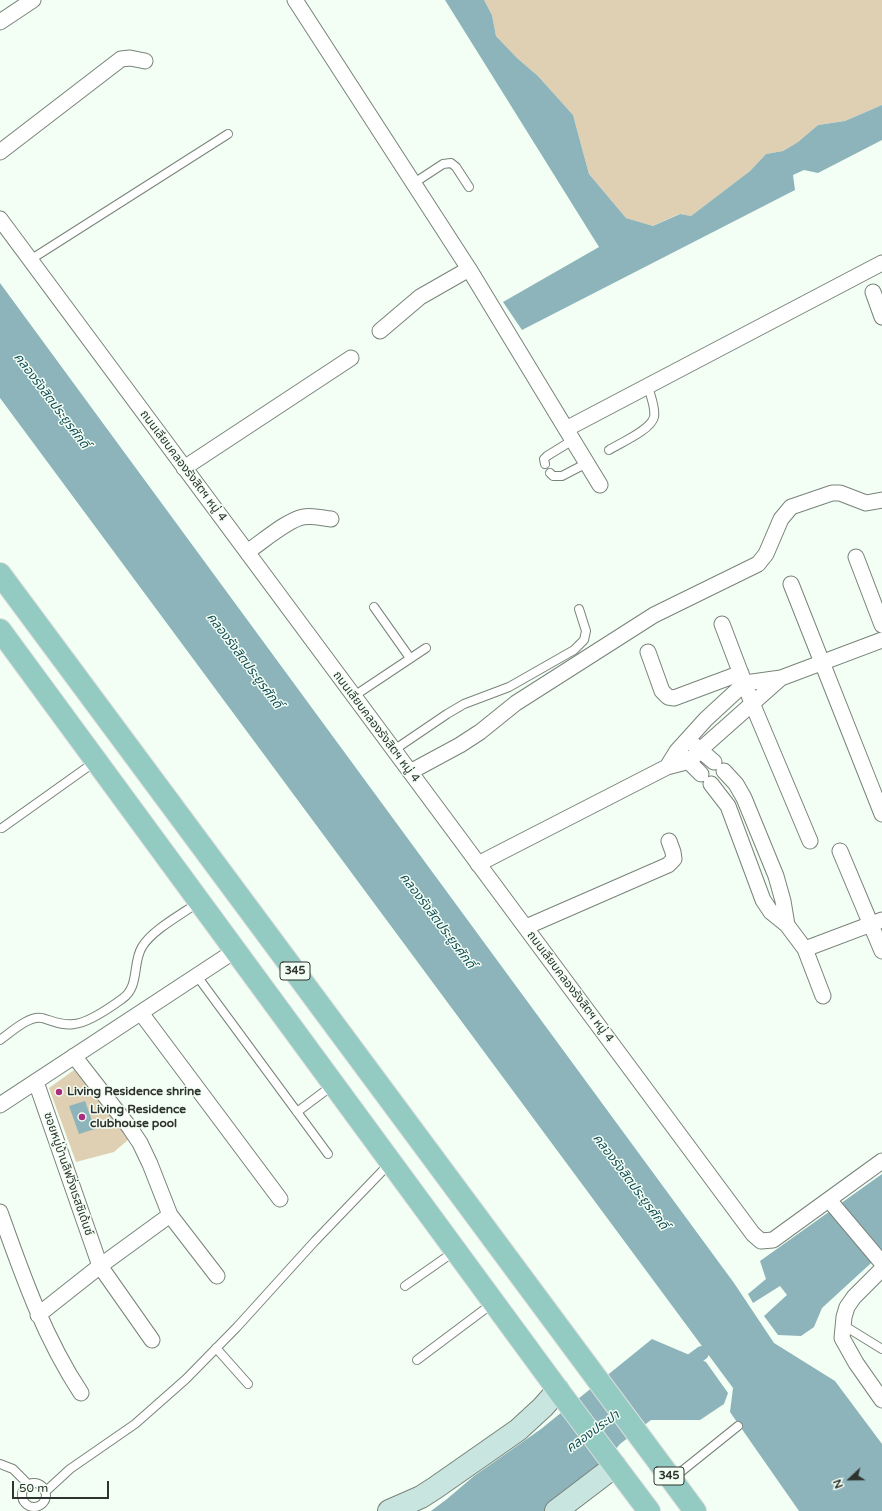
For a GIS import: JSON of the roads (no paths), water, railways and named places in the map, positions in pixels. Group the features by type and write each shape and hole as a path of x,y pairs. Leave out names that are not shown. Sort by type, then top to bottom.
{"main road":[{"name":"345","path":"0,574 695,1511"},
{"name":"345","path":"0,630 561,1394 649,1511"},
{"path":"253,974 282,954"}],"street":[{"path":"0,22 33,0"},
{"path":"295,0 469,269 600,485"},
{"path":"0,152 122,59 130,58 145,61"},
{"name":"ถนนเลียบคลองรังสิตฯ หมู่ 4","path":"0,219 753,1234 761,1241 773,1240 831,1203"},
{"path":"570,434 648,386 882,263"},
{"path":"380,331 420,297 469,269"},
{"path":"873,292 882,317"},
{"path":"184,468 351,358"},
{"path":"410,772 460,745 480,732 516,703 654,615 758,564 766,554 781,518 791,507 832,493 840,493 866,503 882,500"},
{"path":"247,552 287,524 302,517 312,516 331,519"},
{"path":"856,557 882,625"},
{"path":"791,584 882,814"},
{"path":"722,624 752,703 810,841"},
{"path":"478,864 667,766 690,762 700,750 781,678 882,640"},
{"path":"648,652 662,691 668,697 674,698 743,678 781,678"},
{"path":"667,766 677,751 743,678"},
{"path":"688,740 736,784 744,798 776,876 784,901 787,925"},
{"path":"677,751 706,779 728,806 763,900 771,912 787,925 805,949 823,996"},
{"path":"526,927 668,865 674,859 669,841"},
{"path":"840,851 876,922 882,951"},
{"path":"805,949 876,922"},
{"path":"0,1105 236,950"},
{"path":"141,1013 280,1199"},
{"path":"74,1056 140,1143 170,1215 217,1276"},
{"name":"ซอยหมู่บ้านลิฟวิ่งเรสซิเด้นซ์","path":"36,1082 100,1266 152,1340"},
{"path":"882,1161 831,1203 881,1264 847,1306 843,1332 856,1363 882,1400"},
{"path":"0,1212 38,1315 57,1353 81,1393"},
{"path":"38,1315 100,1266 170,1215"},
{"path":"389,1511 421,1497 435,1488 518,1430 543,1407 561,1394"},
{"path":"556,1511 611,1461"}],"lane":[{"path":"30,260 228,134"},
{"path":"414,183 443,164 451,163 456,167 469,187"},
{"path":"609,450 644,430 650,424 654,416 648,386"},
{"path":"545,464 544,459 570,434"},
{"path":"550,473 553,476 562,476 587,463"},
{"path":"374,607 410,658"},
{"path":"394,750 464,704 509,687 574,650 584,640 586,632 580,609"},
{"path":"354,696 426,648"},
{"path":"2,828 96,760"},
{"path":"0,1040 26,1021 40,1017 64,1024 76,1024 87,1020 124,998 131,989 134,979 136,958 150,936 200,902"},
{"path":"197,976 328,1154"},
{"path":"297,1112 334,1084"},
{"path":"45,1492 70,1469 135,1424 186,1379 391,1162"},
{"path":"405,1286 456,1250"},
{"path":"417,1360 494,1302"},
{"path":"843,1332 882,1349"},
{"path":"216,1348 248,1384"},
{"path":"672,1480 738,1426"},
{"path":"0,1464 13,1468 28,1484"},
{"path":"28,1484 38,1484 45,1492 45,1500 34,1509 25,1502 23,1497 24,1488 28,1484"}],"water":[{"path":"445,0 484,0 492,15 496,36 517,58 538,76 573,115 589,174 626,218 653,226 680,214 691,216 750,171 766,154 783,151 798,142 818,125 845,121 882,105 882,140 818,173 804,170 793,175 795,190 522,330 503,302 599,247"},
{"name":"คลองรังสิตประยูรศักดิ์","path":"0,283 734,1283 774,1343 835,1381 882,1444 882,1511 799,1511 730,1412 733,1388 0,398"},
{"name":"Living Residence clubhouse pool","path":"85,1101 95,1129 79,1134 69,1106"},
{"path":"882,1174 882,1253 822,1308 814,1327 801,1336 778,1335 764,1316 787,1295 780,1286 753,1303 748,1294 766,1279 760,1261"},
{"path":"652,1339 706,1362 728,1393 724,1404 700,1420 651,1420 620,1444 598,1470 544,1511 431,1511 474,1476 541,1429"}],"waterway":[{"name":"คลองประปา","path":"680,1369 702,1353"}],"place":[{"name":"Living Residence shrine","path":"59,1092"},
{"name":"Living Residence clubhouse pool","path":"82,1117"}]}
